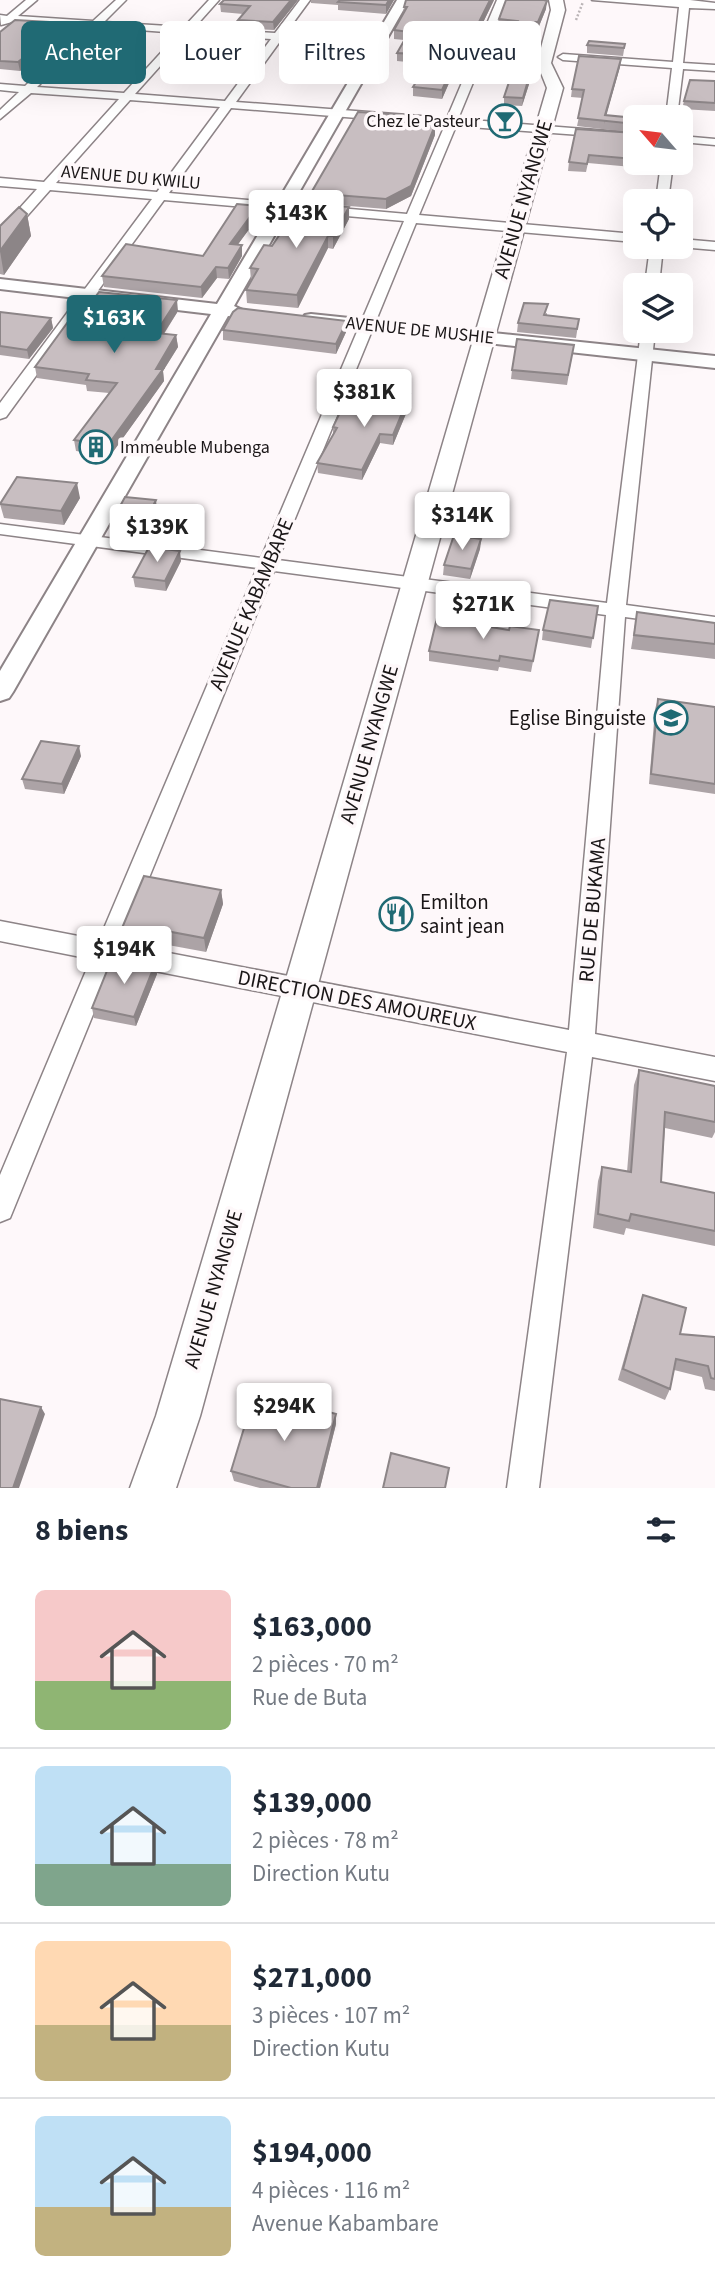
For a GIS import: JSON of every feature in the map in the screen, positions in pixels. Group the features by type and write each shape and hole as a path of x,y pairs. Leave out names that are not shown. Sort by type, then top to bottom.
{"main road":[{"path":"554,57 558,10 556,0"},
{"name":"AVENUE NYANGWE","path":"153,1488 178,1416 301,989 544,128 555,88 554,57"}],"street":[{"path":"0,26 5,18 32,0"},
{"path":"101,21 121,0"},
{"path":"194,21 214,0"},
{"path":"290,21 305,0"},
{"path":"389,23 403,0"},
{"name":"AVENUE KABAMBARE","path":"494,21 502,0"},
{"path":"597,0 684,2 715,6"},
{"path":"673,105 684,2"},
{"path":"5,18 44,21"},
{"path":"0,414 158,197 279,37"},
{"path":"554,57 715,68"},
{"path":"0,238 160,61"},
{"path":"0,116 34,84"},
{"path":"0,692 353,84"},
{"name":"AVENUE KABAMBARE","path":"0,1209 468,84"},
{"path":"0,87 128,99 623,135"},
{"path":"693,140 715,142"},
{"name":"AVENUE DU KWILU","path":"0,182 282,208 515,225 623,237"},
{"path":"693,244 715,246"},
{"path":"0,285 262,314"},
{"name":"AVENUE DE MUSHIE","path":"289,316 484,336 623,342"},
{"name":"AVENUE DE MUSHIE","path":"646,343 715,362"},
{"name":"RUE DE BUKAMA","path":"523,1488 581,1045 616,608 646,343"},
{"path":"0,529 269,562 715,623"},
{"name":"DIRECTION DES AMOUREUX","path":"0,931 715,1069"}],"lane":[{"path":"541,56 554,57"}],"building":[{"path":"224,0 291,0 273,22 238,20 250,6 220,4"},
{"path":"389,0 386,5 338,2"},
{"path":"406,0 490,0 480,21 403,21 403,31 394,30 407,7 404,7"},
{"path":"506,0 547,1 538,21 499,19"},
{"path":"15,20 33,21 21,21 21,60 18,62 0,61 0,32"},
{"path":"589,41 625,44 624,48 587,45"},
{"path":"403,42 403,53 397,53"},
{"path":"579,56 621,59 605,115 623,117 623,123 578,118 584,90 572,89"},
{"path":"690,80 715,81 715,103 684,101"},
{"path":"415,84 445,84 442,90 413,87"},
{"path":"508,84 527,84 523,98 504,97"},
{"path":"358,112 405,115 402,123 435,125 411,186 386,199 311,193"},
{"path":"576,129 623,132 623,158 589,155 587,164 569,162"},
{"path":"305,203 349,207 333,236 328,236 297,295 246,290 258,269 250,268 264,245 272,246 290,219 297,219"},
{"path":"237,204 258,206 230,244 242,245 228,268 216,267 201,287 102,276 126,244 203,256"},
{"path":"19,207 27,214 0,251 0,226"},
{"path":"99,292 177,300 156,333 176,335 156,369 163,369 108,445 74,440 117,383 86,380 89,374 35,367 70,319 78,320"},
{"path":"524,303 548,304 544,315 579,319 577,329 518,323"},
{"path":"238,308 347,321 336,344 223,330"},
{"path":"0,312 51,318 27,350 0,346"},
{"path":"517,339 574,345 568,375 512,370"},
{"path":"368,389 410,394 393,435 380,434 362,470 317,463 337,428 333,427 342,408 359,410"},
{"path":"17,477 77,483 61,511 0,504"},
{"path":"125,497 156,500 151,510 192,514 183,535 111,523"},
{"path":"454,535 481,539 471,569 444,565"},
{"path":"149,547 180,551 165,581 133,577"},
{"path":"550,600 598,606 593,638 543,630"},
{"path":"637,612 715,623 715,644 634,635"},
{"path":"437,618 509,630 510,626 539,630 533,661 500,656 499,661 429,651"},
{"path":"658,699 715,707 715,784 651,774"},
{"path":"41,741 79,746 62,784 22,779"},
{"path":"144,876 221,890 204,938 166,931 164,936 122,928"},
{"path":"113,956 155,964 134,1017 92,1008"},
{"path":"639,1070 715,1086 715,1122 665,1112 661,1182 715,1193 715,1231 631,1214 629,1221 598,1214 602,1167 631,1172"},
{"path":"643,1295 686,1308 680,1334 715,1337 715,1379 711,1378 708,1366 676,1359 670,1389 623,1369"},
{"path":"255,1392 336,1414 317,1488 291,1488 231,1471"},
{"path":"0,1399 41,1407 13,1488 0,1488"},
{"path":"391,1453 449,1468 445,1488 383,1488"}],"place":[{"name":"Chez le Pasteur","path":"505,121"},
{"name":"Immeuble Mubenga","path":"96,447"},
{"name":"Eglise Binguiste","path":"671,718"},
{"name":"Emilton saint jean","path":"396,914"}]}
